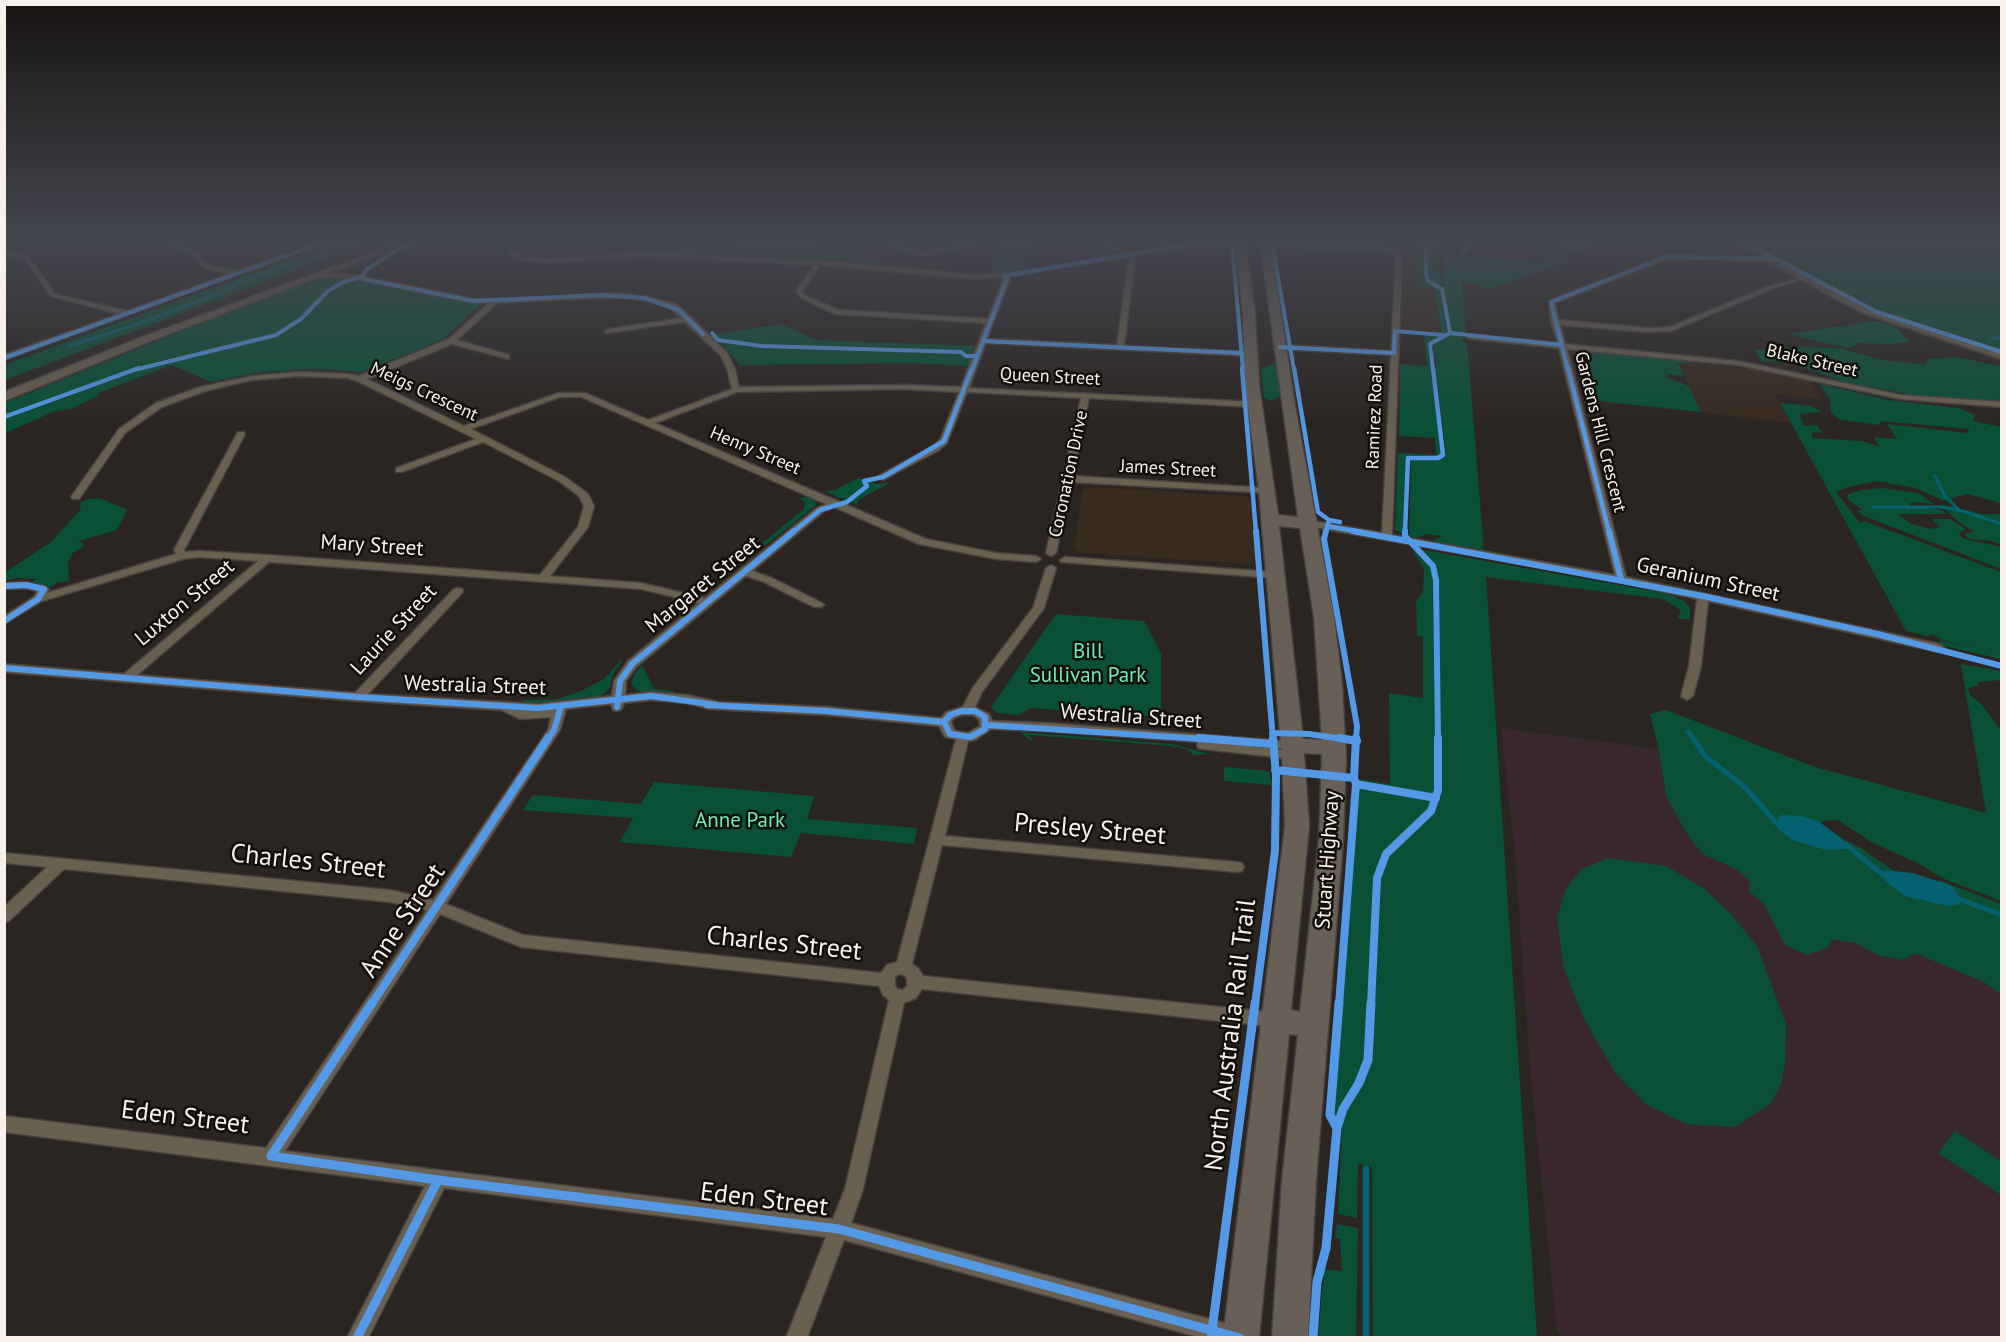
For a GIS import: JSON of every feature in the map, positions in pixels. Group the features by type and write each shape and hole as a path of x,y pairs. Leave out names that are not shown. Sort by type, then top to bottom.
{"highway":[{"name":"Stuart Highway","path":"1248,305 1250,354 1271,405 1307,523 1324,617 1331,685 1334,753 1331,840 1299,1181 1290,1338"},
{"name":"Stuart Highway","path":"1240,1338 1278,1020 1297,826 1293,750 1267,492 1271,405 1280,347 1271,305"},
{"path":"1249,313 1275,315"},
{"path":"1269,520 1307,523"},
{"name":"Westralia Street","path":"1293,750 1334,753"},
{"path":"1278,1020 1315,1026"}],"main road":[{"path":"198,310 213,305"},
{"path":"4,385 213,305"},
{"path":"4,397 144,340 239,305"}],"street":[{"path":"93,305 127,313"},
{"path":"4,358 150,305"},
{"path":"360,379 452,341 491,305"},
{"path":"669,305 679,310 727,360 736,390"},
{"path":"821,305 838,312 990,321"},
{"path":"883,477 936,448 944,441 966,389 996,305"},
{"path":"1120,348 1126,305"},
{"name":"Ramirez Road","path":"1387,538 1396,305"},
{"name":"Gardens Hill Crescent","path":"1552,305 1621,579"},
{"path":"1555,322 1671,330 1731,305"},
{"path":"1854,305 2001,356"},
{"path":"609,331 688,319"},
{"name":"Blake Street","path":"1471,337 1738,363 1902,397 2001,405"},
{"path":"452,341 506,357"},
{"path":"983,341 1250,354"},
{"path":"1280,347 1394,352"},
{"name":"Meigs Crescent","path":"76,497 122,430 147,411 169,401 220,384 267,376 326,374 360,379 562,479 583,494 588,502 589,510 580,532 544,577"},
{"name":"Queen Street","path":"648,423 736,390 879,387 966,389 1271,405"},
{"name":"Henry Street","path":"464,429 559,395 571,393 582,395 923,542 996,556 1036,559"},
{"name":"Coronation Drive","path":"1051,553 1086,395"},
{"path":"182,556 179,550 241,434"},
{"path":"399,470 483,439"},
{"name":"James Street","path":"1068,479 1267,492"},
{"name":"Margaret Street","path":"617,703 625,671 820,510 833,504"},
{"name":"Geranium Street","path":"1307,523 1621,579 1939,648"},
{"path":"1065,560 1062,565 1050,568 1041,566 1036,559 1051,553 1062,556 1065,560 1274,575"},
{"name":"Mary Street","path":"44,593 182,556 199,554 544,577 641,586 707,602"},
{"name":"Luxton Street","path":"127,678 268,558"},
{"name":"Coronation Drive","path":"968,710 976,692 1038,608 1050,568"},
{"path":"745,572 768,580 818,605"},
{"path":"4,587 44,593"},
{"name":"Laurie Street","path":"358,697 458,591"},
{"path":"4,621 44,593"},
{"path":"1687,696 1695,666 1703,596"},
{"name":"Westralia Street","path":"4,668 497,706 520,715 617,703 717,705 944,722"},
{"name":"Anne Street","path":"271,1156 554,730 560,709"},
{"path":"968,710 985,717 987,725 976,736 963,737 950,734 944,722 955,712 968,710"},
{"name":"Westralia Street","path":"987,725 1167,736 1220,748 1293,750"},
{"path":"903,969 963,737"},
{"name":"Presley Street","path":"938,840 1238,867"},
{"name":"Charles Street","path":"4,858 390,896 436,906 520,941 885,980"},
{"path":"4,917 61,863"},
{"path":"903,969 912,971 918,982 911,992 898,995 889,991 885,980 889,973 903,969"},
{"path":"918,982 1278,1020"},
{"path":"796,1338 854,1189 898,995"},
{"name":"Eden Street","path":"4,1124 839,1229 1240,1338"},
{"path":"357,1338 438,1180"}],"shaded area":[{"path":"1402,305 1437,305 1442,334 1401,330"},
{"path":"1678,362 1760,370 1811,382 1822,399 1775,394 1792,423 1701,412"},
{"path":"1091,487 1244,496 1251,500 1256,560 1248,564 1081,553 1074,549 1083,490"},
{"path":"1501,728 1659,749 1666,796 1677,811 1984,982 2001,994 2001,1337 1565,1338 1557,1332 1530,1068 1515,854"}],"green space":[{"path":"167,305 204,305 5,380 5,365"},
{"path":"246,305 480,305 441,340 362,372 315,369 260,372 211,382 172,365 98,393 99,395 71,409 55,411 5,433 5,403"},
{"path":"1437,305 1442,305 1447,333 1428,344 1441,455 1435,457 1412,455 1406,458 1403,534 1395,530 1398,453 1436,455 1435,438 1399,436 1400,364 1427,366 1424,335 1402,334 1401,330 1442,333"},
{"path":"1446,305 1464,305 1466,335 1451,333"},
{"path":"1867,305 2001,305 2001,352 1879,311"},
{"path":"1878,321 1893,325 1910,342 1856,343 1857,345 1848,348 1787,334"},
{"path":"782,324 815,340 974,346 969,366 914,363 740,365 714,334"},
{"path":"1451,335 1463,336 1463,342 1467,343 1484,551 1433,541 1442,536 1426,534 1416,538 1409,536 1411,459 1439,459 1446,455 1433,344"},
{"path":"1838,348 1887,361 1925,364 1929,359 1956,357 2001,366 2001,402 1914,395 1845,382 1791,363 1761,361 1755,350"},
{"path":"1577,350 1688,360 1690,363 1678,363 1684,376 1667,374 1666,377 1689,386 1701,412 1590,400 1573,353"},
{"path":"1276,362 1281,395 1271,401 1264,398 1261,369"},
{"path":"1820,384 1888,400 1959,408 1975,415 1973,421 2001,427 2001,503 1967,494 1952,498 1952,502 1916,488 1877,481 1836,492 1860,523 1864,521 2001,572 2001,659 1941,645 1940,640 1974,648 1940,639 1933,634 1928,636 1906,631 1780,403 1811,406 1821,412 1799,414 1804,426 1817,425 1822,433 1812,432 1812,438 1861,441 1879,446 1874,437 1897,439 1887,424 1968,433 1969,429 1879,421 1881,425 1841,420 1831,413 1830,399"},
{"path":"859,478 877,484 891,482 858,500 857,505 824,491 835,490"},
{"path":"1882,488 1918,493 1934,504 1917,502 1910,503 1910,506 1942,510 1946,514 1898,514 1911,524 1931,529 1940,527 1932,519 1950,519 1966,529 1959,533 1962,538 2001,547 2001,569 1864,516 1857,511 1862,510 1847,498 1848,494 1861,490"},
{"path":"806,496 815,500 816,505 766,545 761,544 804,509 805,501 800,499"},
{"path":"100,498 127,510 117,530 78,541 84,546 73,553 68,562 69,581 58,582 51,587 38,588 32,582 37,579 16,578 5,581 4,573 51,542 81,509 79,503 88,499"},
{"path":"1941,504 1982,514 2001,514 2001,545 1992,541 1970,539 1964,534 1974,532 1954,518"},
{"path":"1410,547 1432,569 1436,569 1435,565 1419,549 1669,594 1684,601 1690,608 1690,620 1678,618 1681,610 1663,599 1486,577 1537,1337 1373,1337 1372,1167 1358,1163 1357,1218 1338,1214 1342,1128 1333,1123 1359,779 1390,784 1389,693 1423,698 1423,637 1417,636 1416,602 1423,592 1424,568"},
{"name":"Bill Sullivan Park","path":"1056,614 1144,621 1161,653 1161,717 1031,708 1019,715 997,713 991,707"},
{"path":"621,660 623,661 614,672 609,689 598,698 544,705 521,704 524,700 557,699 581,691 604,679"},
{"path":"1961,664 2001,671 2001,680 1978,682 1978,685 1968,688 1970,695 1981,704 2001,730 2001,901 1942,878 1920,864 1873,843 1838,820 1821,821 1823,831 1830,840 1847,841 1861,848 1928,895 1939,880 2001,904 2001,994 1984,982 1915,953 1903,960 1878,955 1856,943 1833,939 1827,948 1807,955 1785,945 1764,904 1750,892 1749,880 1736,869 1703,854 1689,837 1666,796 1650,714 1666,710 1815,767 1986,813"},
{"path":"642,665 654,689 674,691 672,694 642,693 633,687 631,683 635,673"},
{"path":"1020,732 1172,744 1209,754 1194,755 1187,749 1172,746 1030,735 1032,740 1030,740"},
{"path":"1224,767 1269,771 1272,785 1224,781"},
{"name":"Anne Park","path":"654,782 814,796 807,819 917,828 914,844 801,833 791,857 620,842 633,818 523,810 533,795 641,804"},
{"path":"1608,858 1666,866 1703,888 1729,912 1757,946 1786,1024 1785,1062 1781,1084 1770,1104 1734,1127 1686,1124 1646,1104 1616,1074 1584,1019 1564,969 1557,919 1565,890 1582,869"},
{"path":"1955,1131 2001,1161 2001,1195 1938,1153"},
{"path":"1337,1224 1358,1228 1356,1337 1318,1337 1324,1269 1342,1271 1340,1239 1335,1238"}],"water":[{"path":"1780,815 1802,816 1818,821 1844,840 1846,849 1826,850 1792,840 1779,830 1777,824"},
{"path":"1883,870 1913,873 1952,886 1958,895 1960,904 1948,906 1905,896 1885,881"}],"waterway":[{"path":"70,346 189,305"},
{"path":"1991,339 2002,337"},
{"path":"1935,476 1945,496 1959,510"},
{"path":"1873,507 1939,507 1959,510"},
{"path":"1959,510 2002,524"},
{"path":"1688,731 1694,740"},
{"path":"1693,738 1705,756 1746,788 1777,824"},
{"path":"1845,844 1884,876"},
{"path":"1959,899 2002,915"},
{"path":"1366,1169 1366,1338"}],"cycle path":[{"path":"4,358 151,305"},
{"path":"4,417 136,369 276,335 301,319 315,305"},
{"path":"664,305 679,310 703,334"},
{"path":"617,707 620,681 632,664 820,510 833,504 847,502 867,486 864,481 883,477 936,448 944,441 997,305"},
{"name":"North Australia Rail Trail","path":"1211,1338 1275,851 1276,776 1237,305"},
{"path":"1283,305 1318,512 1329,520 1340,522"},
{"path":"1313,1338 1317,1282 1326,1248 1337,1128 1343,1109 1359,1083 1368,1060 1377,878 1386,854 1431,811 1438,790 1436,580 1433,566 1405,536 1408,458 1438,458 1443,455 1430,344 1450,333 1445,305"},
{"path":"1552,305 1621,579"},
{"path":"1863,305 1877,312 2002,352"},
{"path":"1280,347 1394,353 1395,331 1443,335"},
{"path":"712,333 718,340 762,346 961,352 966,356 977,356"},
{"path":"1450,333 1562,345"},
{"path":"983,341 1241,353"},
{"path":"1329,520 1324,539 1357,726 1354,778"},
{"path":"1327,526 1703,596 1877,634 2002,666"},
{"path":"4,586 26,585 44,589 38,599 4,621"},
{"path":"4,668 358,697 538,708 651,696 687,699 717,705"},
{"path":"707,705 827,711 944,722"},
{"path":"561,706 554,730 271,1156 438,1180 839,1229 1240,1338"},
{"path":"961,711 975,711 985,717 987,725 985,729 970,737 950,734 944,722 950,715 961,711"},
{"path":"987,725 1047,727 1273,744"},
{"path":"1272,733 1309,734 1357,741"},
{"path":"1275,770 1354,778"},
{"path":"1354,778 1356,784 1436,798"},
{"path":"1337,1128 1330,1115 1356,784"},
{"path":"357,1338 438,1180"}]}
